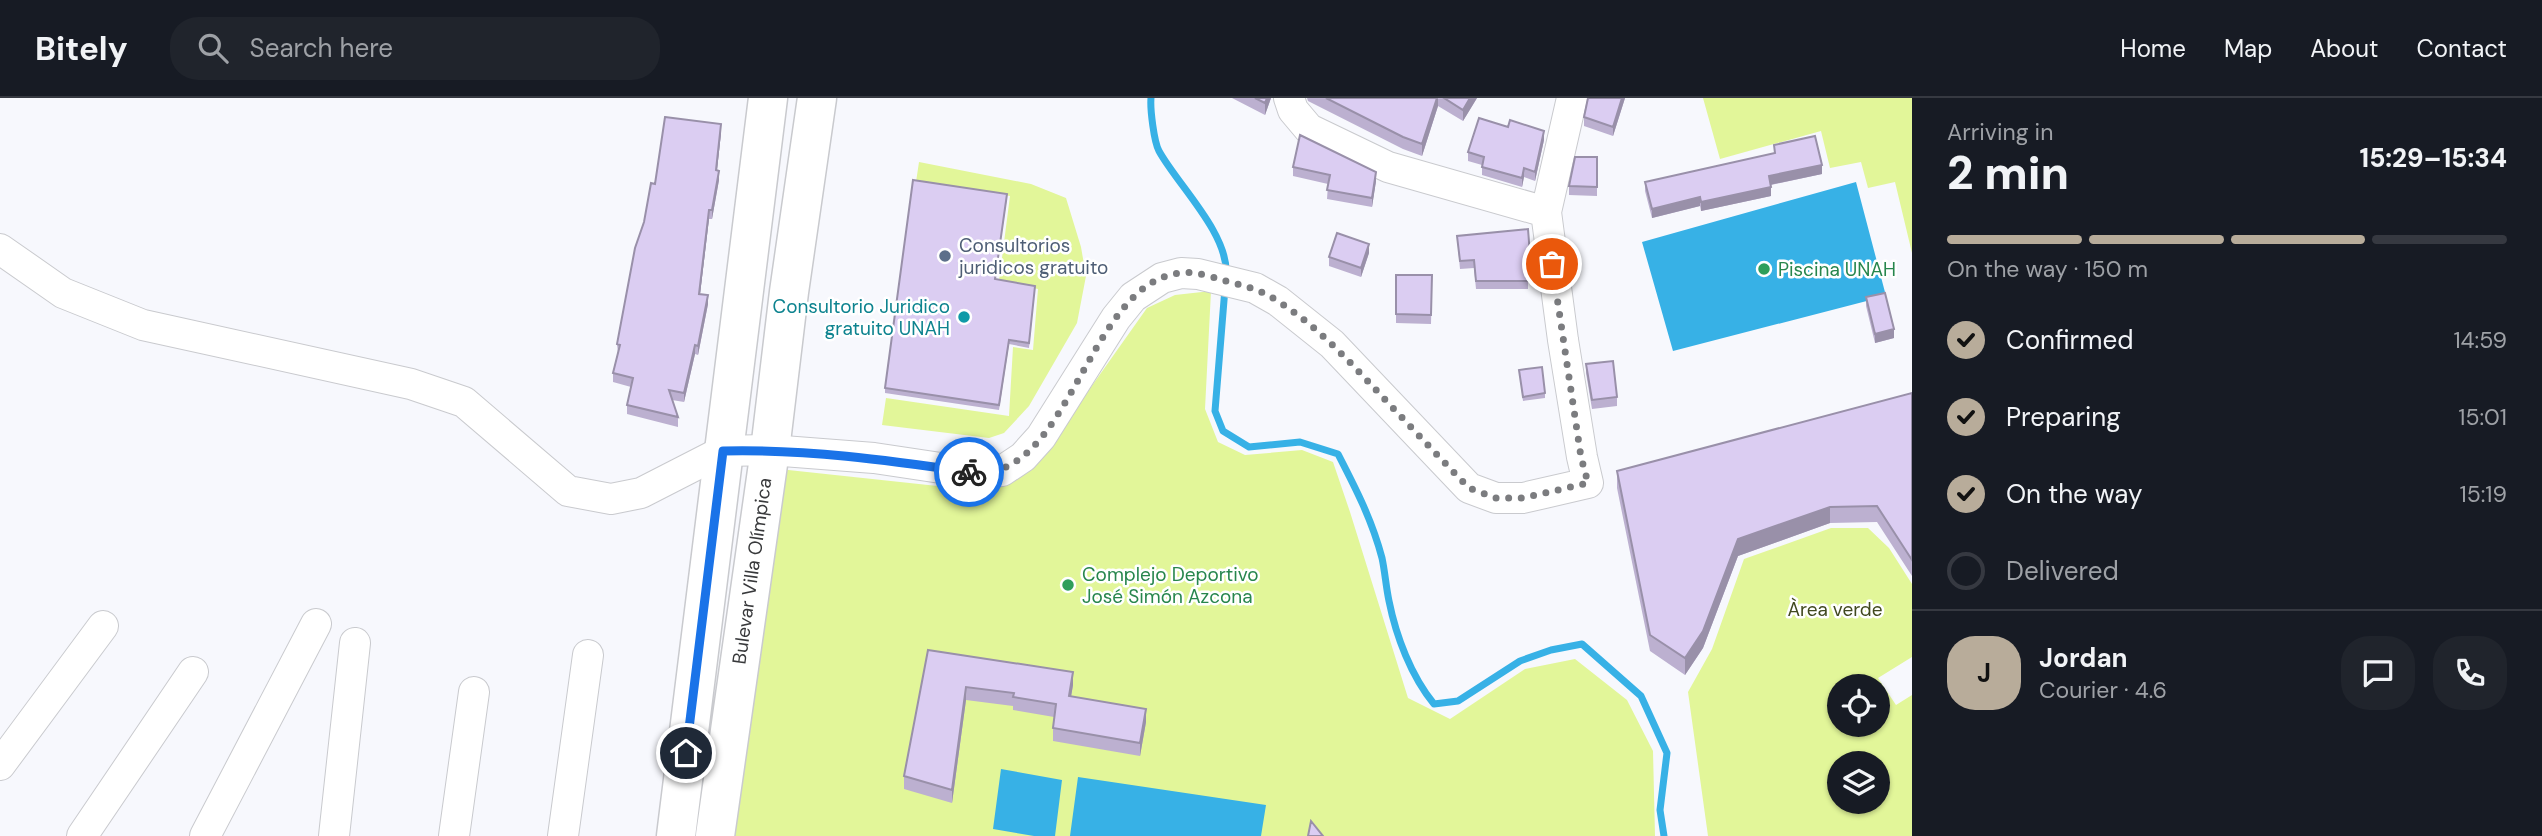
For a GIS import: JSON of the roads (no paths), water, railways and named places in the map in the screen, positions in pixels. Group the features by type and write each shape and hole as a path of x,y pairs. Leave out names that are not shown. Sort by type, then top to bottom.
{"main road":[{"path":"676,836 768,98"},
{"name":"Bulevar Villa Olímpica","path":"715,836 817,98"}],"street":[{"path":"1289,98 1293,110 1309,129 1388,167 1546,212"},
{"path":"0,249 63,293 143,326 411,384 464,402 568,491 611,499 641,493 723,451 770,450 874,458 974,473 1002,471 1023,457 1041,437 1116,318 1133,297 1162,278 1181,273 1198,274 1255,288 1278,301 1332,344 1469,488 1496,498 1523,498 1588,483 1581,457 1546,212 1572,98"},
{"path":"205,836 316,624"},
{"path":"0,765 103,626"},
{"path":"334,836 355,643"},
{"path":"563,836 588,654"},
{"path":"82,836 193,671"},
{"path":"454,836 474,692"}],"water":[{"name":"Piscina UNAH","path":"1856,182 1886,296 1673,351 1642,242"},
{"path":"1001,769 1062,780 1055,836 1034,836 993,829"},
{"path":"1078,777 1266,805 1261,836 1070,836"}],"waterway":[{"path":"1151,98 1159,151 1200,209 1219,242 1226,273"},
{"path":"1225,288 1215,411 1223,431 1249,447 1300,442 1338,454 1363,505 1378,544 1400,642 1418,681 1434,704 1458,701 1520,661 1551,650 1582,644 1641,696 1667,753 1660,810 1664,836"}],"place":[{"name":"Consultorios juridicos gratuito","path":"945,256"},
{"name":"Piscina UNAH","path":"1764,269"},
{"name":"Consultorio Juridico gratuito UNAH","path":"964,317"},
{"name":"Complejo Deportivo José Simón Azcona","path":"1068,585"}],"park label":[{"name":"Àrea verde","path":"1835,609"}]}
